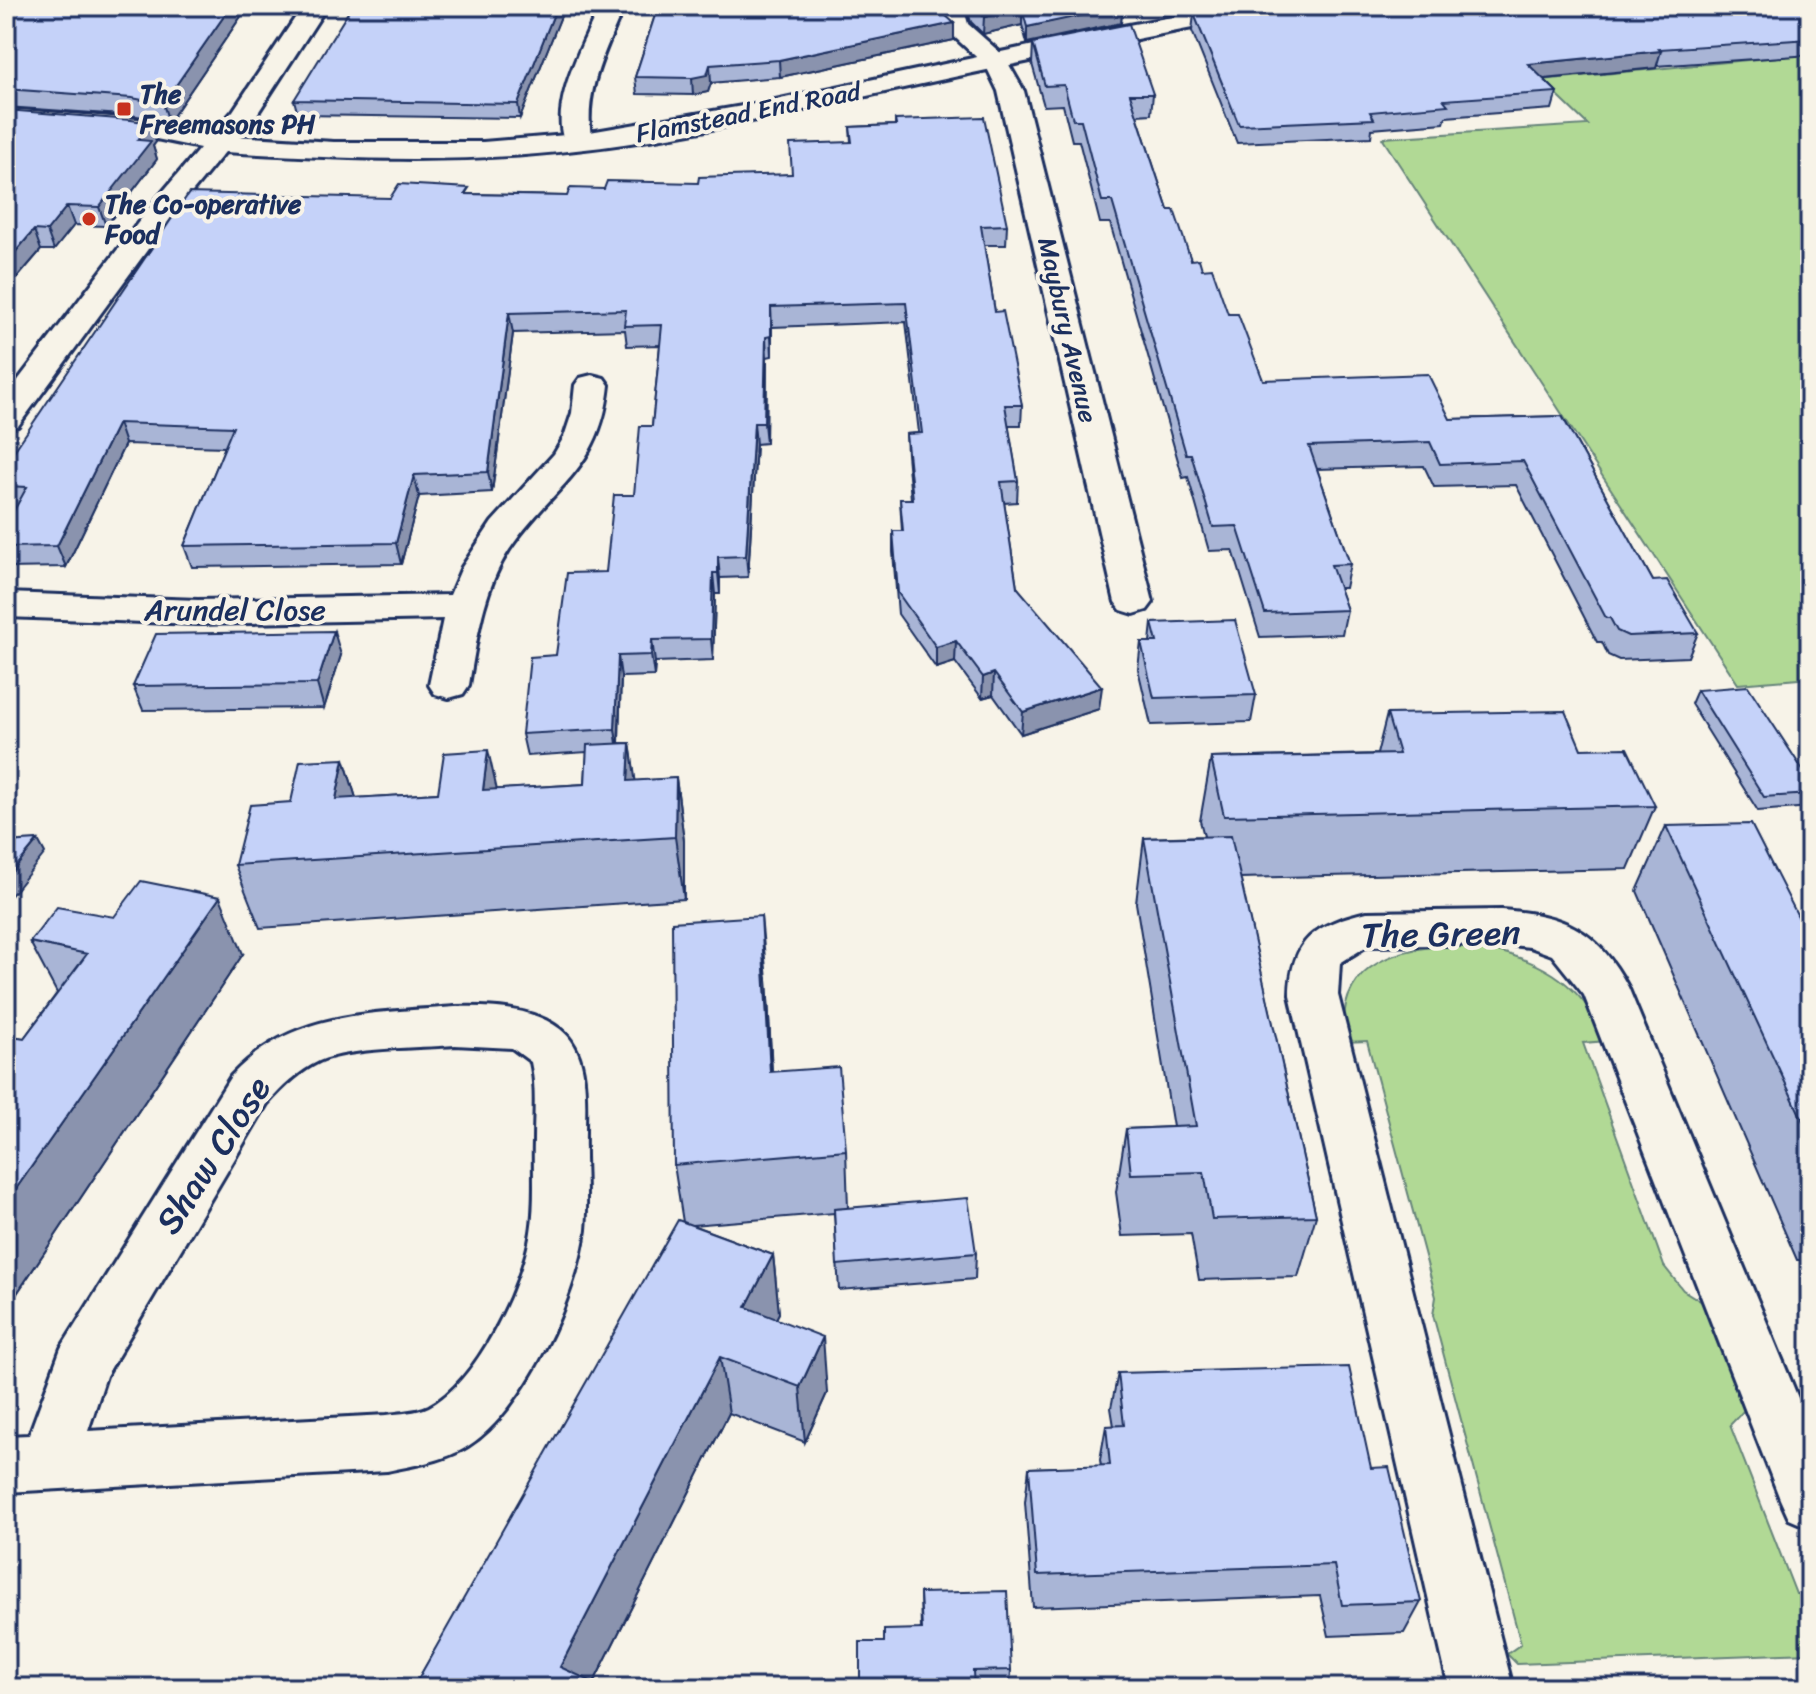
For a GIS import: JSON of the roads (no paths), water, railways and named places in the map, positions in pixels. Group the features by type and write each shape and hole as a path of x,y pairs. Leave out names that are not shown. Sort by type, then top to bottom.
{"street":[{"path":"6,419 152,224 243,116 315,6"},
{"path":"578,142 573,125 574,105 612,6"},
{"path":"951,6 955,25 962,34 996,62"},
{"name":"Flamstead End Road","path":"6,117 137,127 218,143 334,150 483,150 578,142 680,127 1123,33 1271,6"},
{"name":"Maybury Avenue","path":"996,62 1011,91 1134,602"},
{"path":"449,685 464,607 492,548 566,465 578,446 591,411 592,385"},
{"name":"Arundel Close","path":"6,605 198,612 464,607"},
{"name":"The Green","path":"1481,1688 1314,995 1317,960 1336,939 1367,929 1501,927 1534,930 1568,943 1592,968 1604,987 1810,1499"},
{"name":"Shaw Close","path":"493,1026 543,1043 552,1053 560,1092 558,1232 550,1266 536,1303 482,1398 463,1416 424,1437 387,1443 27,1462 81,1366 249,1090 276,1061 311,1042 351,1034 493,1026"}],"place":[{"name":"The Freemasons PH","path":"124,109"},
{"name":"The Co-operative Food","path":"89,219"}]}
